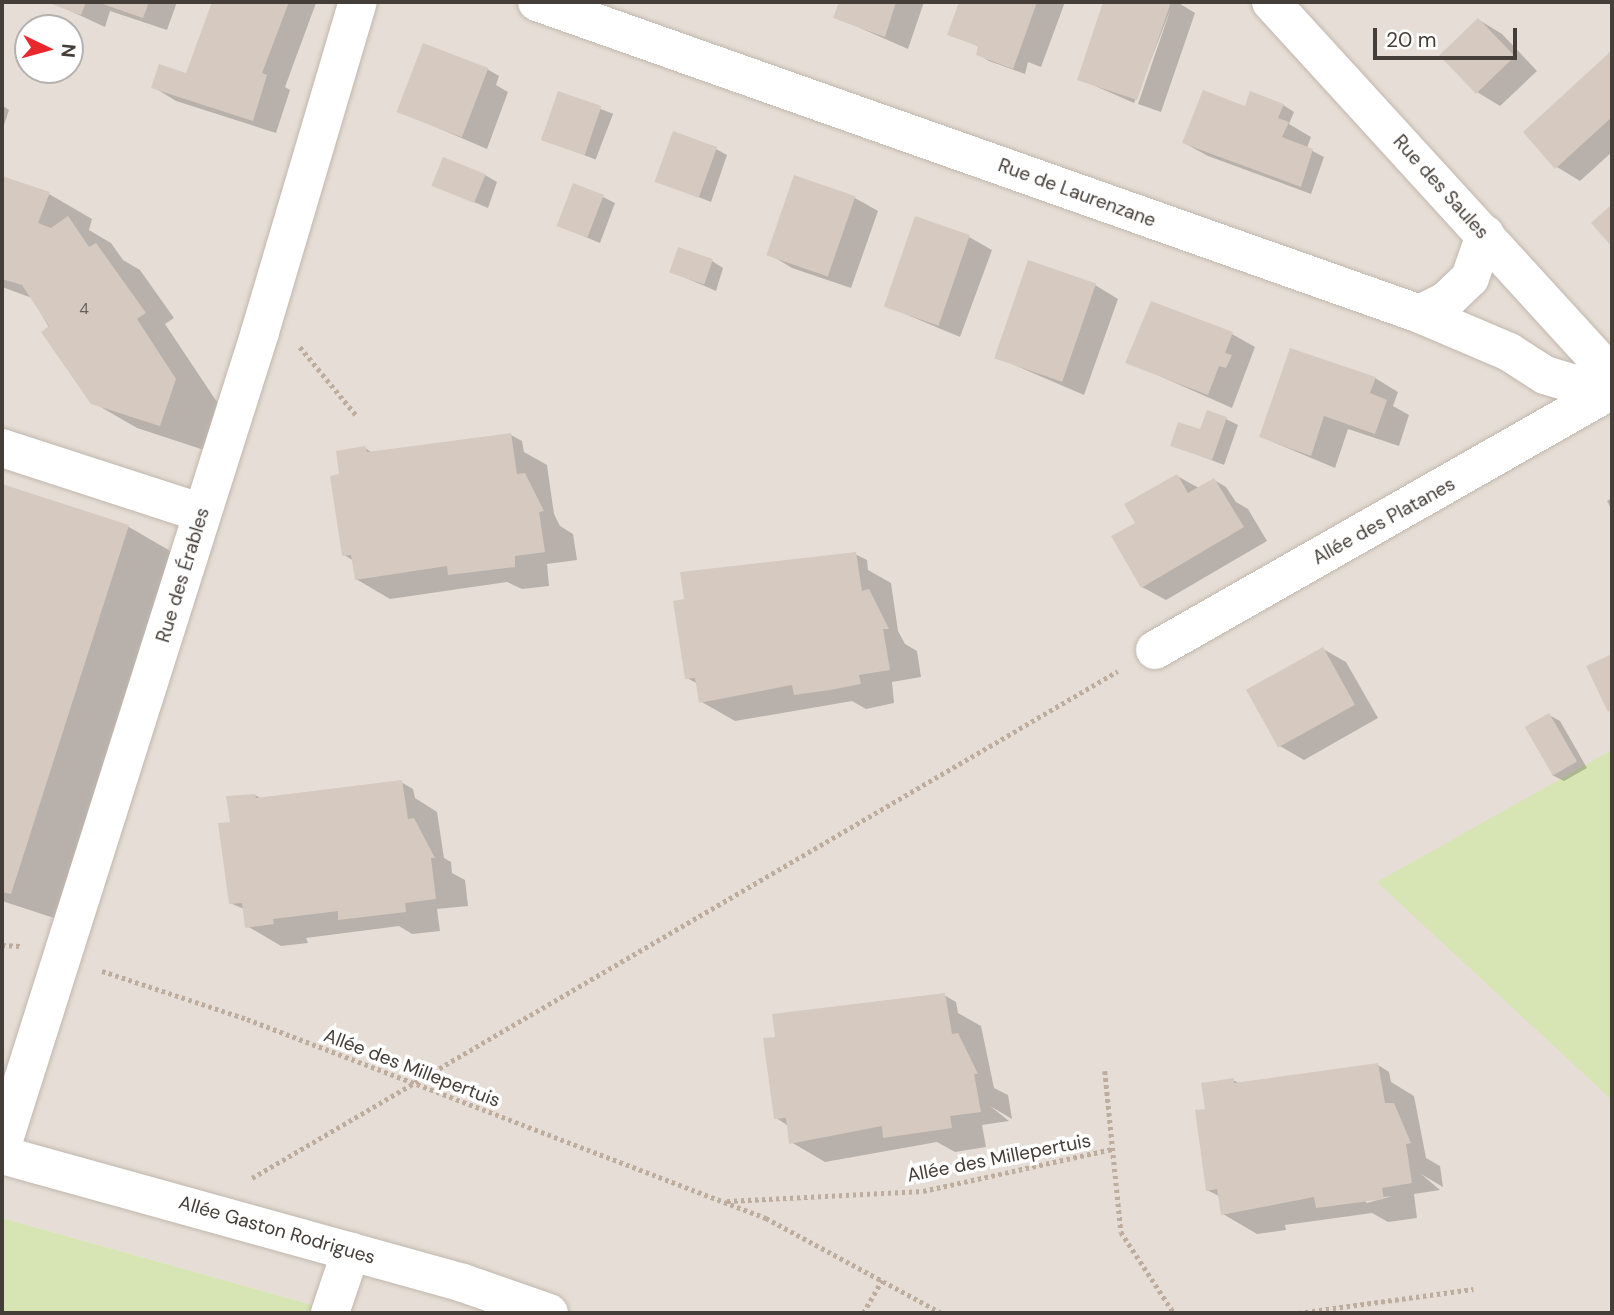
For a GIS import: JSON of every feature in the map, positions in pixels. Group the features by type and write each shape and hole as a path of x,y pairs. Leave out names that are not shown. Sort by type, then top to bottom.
{"street":[{"name":"Rue des Érables","path":"2,1146 202,513 358,2"},
{"name":"Rue de Laurenzane","path":"537,2 1420,314 1509,352 1545,375 1574,384 1612,380"},
{"name":"Rue des Saules","path":"1271,2 1605,368 1612,370"},
{"path":"1420,314 1446,301 1470,278 1485,235"},
{"name":"Allée des Platanes","path":"1155,650 1612,390"},
{"path":"2,448 202,513"},
{"name":"Allée Gaston Rodrigues","path":"2,1155 351,1251 549,1313"},
{"path":"330,1313 351,1251"}],"path":[{"path":"304,349 356,415"},
{"path":"199,1209 1155,650"},
{"path":"2,945 18,946"},
{"name":"Allée des Millepertuis","path":"90,967 247,1019 766,1218 942,1313"},
{"name":"Allée des Millepertuis","path":"1105,1071 1121,1232 1174,1313"},
{"name":"Allée des Millepertuis","path":"723,1202 923,1191 1113,1149"},
{"path":"863,1313 882,1280"},
{"path":"1298,1313 1473,1289"}],"shaded area":[{"path":"2,2 1612,2 1612,1313 341,1313 2,1218"}],"green space":[{"path":"1612,750 1612,1100 1377,882"},
{"path":"2,1218 341,1313 2,1313"}],"building":[{"path":"46,2 86,2 81,14"},
{"path":"97,2 149,2 143,18"},
{"path":"212,2 289,2 262,73 267,75 253,121 151,88 159,64 186,73"},
{"path":"839,2 896,2 885,37 833,18"},
{"path":"959,2 1037,2 1013,69 976,55 978,46 947,35"},
{"path":"1103,2 1171,2 1137,100 1077,80"},
{"path":"1478,18 1515,56 1476,94 1439,56"},
{"path":"423,43 488,68 462,137 396,112"},
{"path":"1612,50 1612,117 1555,169 1523,132"},
{"path":"1203,90 1245,106 1250,91 1284,104 1278,118 1289,122 1282,137 1313,149 1301,187 1182,143"},
{"path":"558,91 601,106 585,155 541,140"},
{"path":"673,131 717,147 699,198 655,182"},
{"path":"443,157 486,174 474,203 431,186"},
{"path":"794,175 855,196 828,277 766,255"},
{"path":"2,176 50,192 38,223 51,228 68,216 89,247 96,243 146,313 137,319 176,379 160,426 91,404 41,332 49,326 22,285 2,279"},
{"path":"573,183 604,195 587,238 557,226"},
{"path":"1612,204 1612,247 1591,223"},
{"path":"915,216 970,235 939,326 884,307"},
{"path":"678,247 713,259 704,285 669,273"},
{"path":"1028,260 1096,283 1062,382 994,358"},
{"path":"1151,301 1233,332 1225,353 1232,355 1226,368 1219,366 1208,395 1125,363"},
{"path":"1290,348 1376,377 1370,393 1387,400 1375,434 1324,416 1311,456 1259,437"},
{"path":"1207,410 1227,417 1212,460 1170,446 1178,422 1200,429"},
{"path":"511,433 517,474 525,473 544,511 539,512 545,552 515,556 515,567 448,575 447,566 355,580 351,555 342,556 330,476 339,474 336,451 365,446 367,452"},
{"path":"1177,474 1188,493 1214,478 1244,527 1141,588 1111,536 1135,523 1124,504"},
{"path":"2,484 129,525 11,894 2,892"},
{"path":"856,552 862,591 869,589 889,629 883,629 890,670 859,675 861,684 830,690 794,695 792,685 699,703 695,678 685,679 673,601 684,599 680,572"},
{"path":"1323,647 1355,705 1278,747 1246,690"},
{"path":"1612,654 1612,709 1608,712 1586,666"},
{"path":"1549,713 1577,761 1553,775 1525,727"},
{"path":"402,780 408,819 414,818 435,858 431,858 436,899 405,903 406,912 338,920 338,911 273,919 274,924 245,928 242,903 229,904 218,823 230,822 226,796 255,794 256,798"},
{"path":"945,993 952,1034 958,1033 978,1074 974,1074 981,1112 950,1116 952,1128 883,1138 882,1126 789,1144 786,1118 774,1119 763,1038 775,1037 772,1014"},
{"path":"1378,1063 1385,1103 1394,1103 1411,1143 1406,1144 1412,1183 1382,1188 1384,1199 1316,1208 1314,1197 1221,1215 1217,1189 1206,1191 1195,1110 1205,1109 1201,1083 1234,1078 1234,1083"}]}
